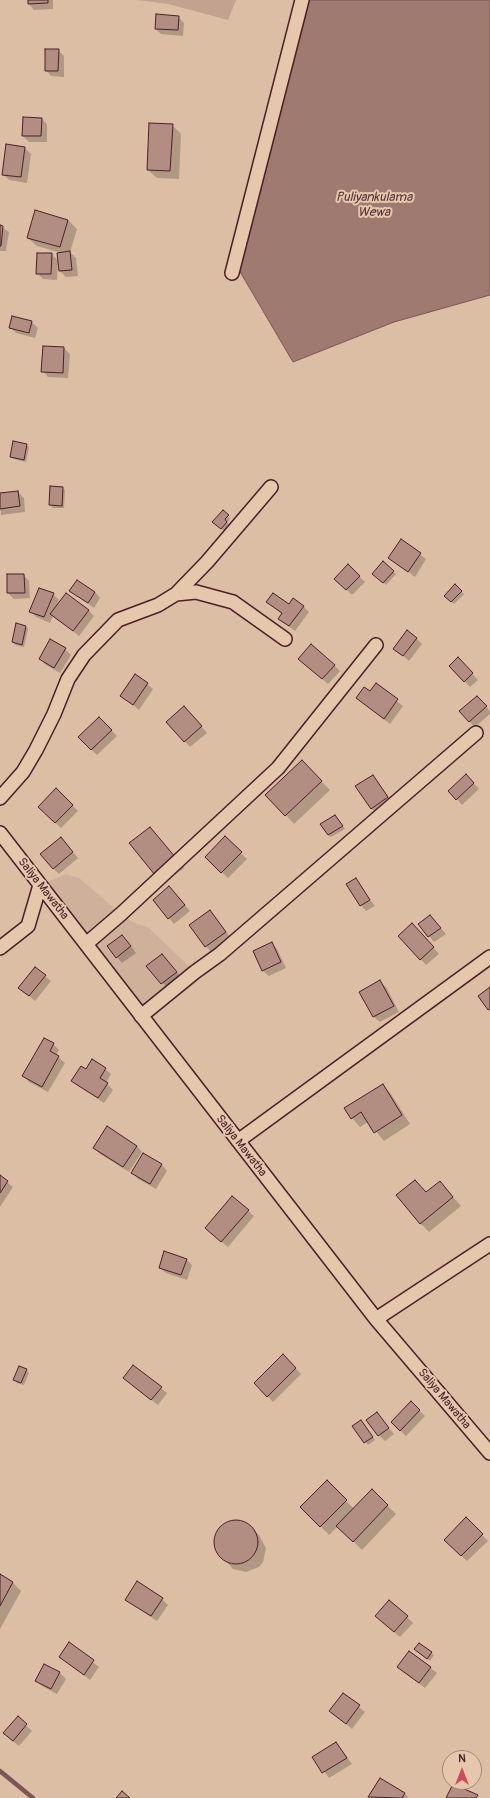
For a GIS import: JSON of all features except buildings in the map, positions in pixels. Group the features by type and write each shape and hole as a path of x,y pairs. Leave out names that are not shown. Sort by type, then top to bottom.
{"street":[{"path":"232,273 302,0"},
{"path":"0,798 23,772 33,755 54,714 68,679 84,655 118,620 158,604 176,594 207,562 271,487"},
{"path":"176,594 196,592 234,602 285,639"},
{"path":"86,944 126,909 278,768 376,645"},
{"path":"141,1016 194,972 220,954 476,733"},
{"name":"Saliya Mawatha","path":"0,833 376,1319 490,1453"},
{"path":"0,948 28,926 40,885"},
{"path":"238,1141 490,957"},
{"path":"376,1319 490,1244"}],"shaded area":[{"path":"138,0 236,0 228,20 168,4"},
{"path":"66,874 79,878 121,914 133,922 149,928 195,972 141,1016 40,885"}],"water":[{"name":"Puliyankulama Wewa","path":"308,0 490,0 490,295 394,322 293,362 239,270"}],"waterway":[{"path":"0,1771 33,1798"}]}
